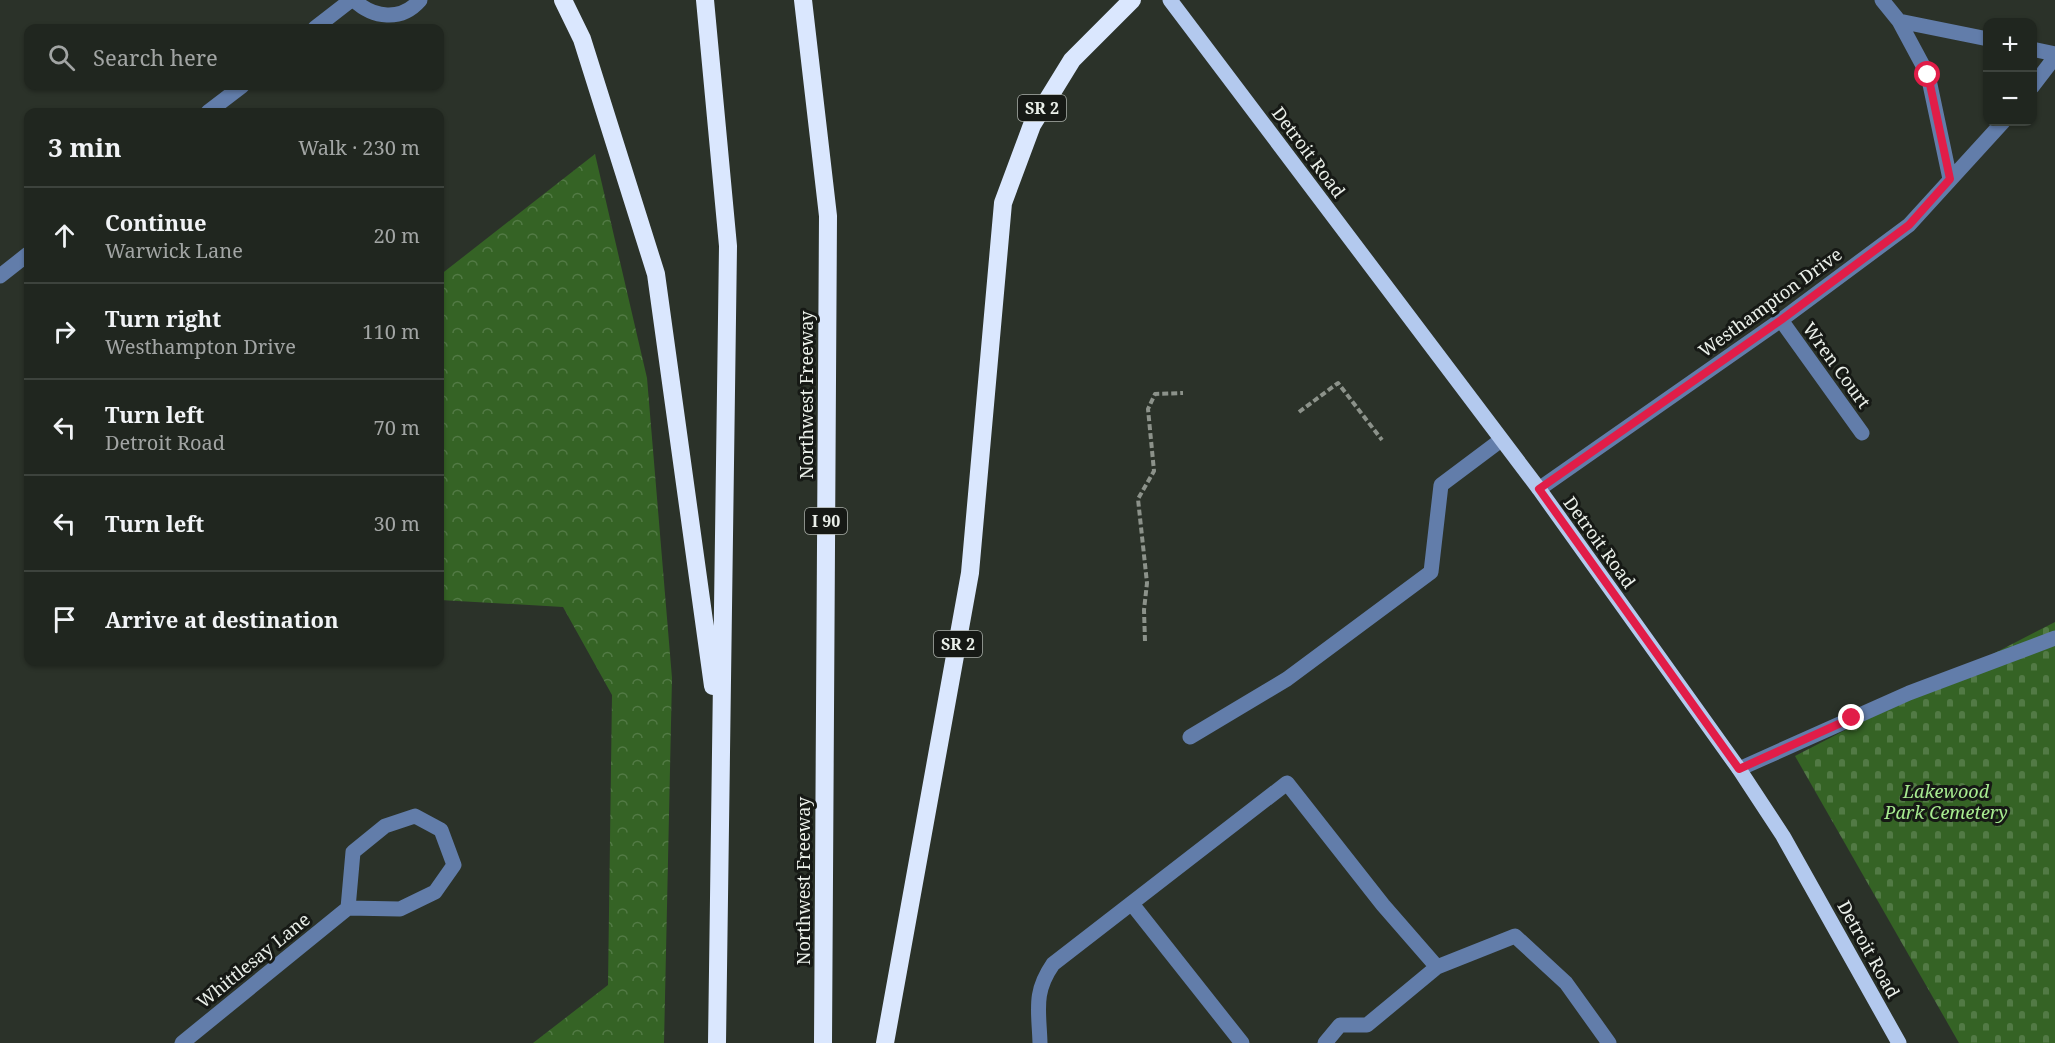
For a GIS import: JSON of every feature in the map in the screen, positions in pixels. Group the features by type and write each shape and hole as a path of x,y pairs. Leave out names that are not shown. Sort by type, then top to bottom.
{"highway":[{"path":"563,0 582,39 656,274 721,746"},
{"path":"705,0 728,246 717,1043"},
{"name":"Northwest Freeway","path":"803,0 828,216 823,1043"},
{"name":"SR 2","path":"885,1043 970,573 1003,203 1032,125 1072,60 1131,0"}],"main road":[{"name":"Detroit Road","path":"1170,0 1539,489 1739,769 1783,836 1899,1043"}],"street":[{"path":"320,24 352,0 377,15 392,15 406,11 420,0"},
{"path":"1882,0 1899,21 1928,75 1950,179"},
{"path":"1899,21 1983,38"},
{"path":"2037,51 2055,56 2037,80"},
{"path":"213,108 237,90"},
{"name":"Westhampton Drive","path":"1539,489 1781,320 1909,225 1999,126"},
{"path":"0,276 24,257"},
{"name":"Wren Court","path":"1781,320 1862,433"},
{"path":"1190,737 1287,679 1431,572 1441,485 1501,440"},
{"path":"1739,769 1909,693 2055,638"},
{"path":"1040,1043 1038,995 1041,981 1053,964 1287,783 1383,905 1437,967"},
{"path":"415,816 441,830 454,865 435,892 400,909 348,908 353,852 384,826 415,816"},
{"path":"1132,904 1242,1043"},
{"name":"Whittlesay Lane","path":"182,1043 348,908"},
{"path":"1325,1043 1340,1025 1367,1025 1437,967 1515,936 1566,983 1609,1043"}],"path":[{"path":"1299,412 1338,383 1382,440"},
{"path":"1145,641 1147,583 1138,499 1154,471 1148,409 1155,394 1183,393"}],"green space":[{"path":"595,154 647,378 672,678 664,1043 533,1043 608,985 612,695 563,607 444,600 444,272"},
{"name":"Lakewood Park Cemetery","path":"2055,622 2055,1043 1959,1043 1795,756"}],"route":[{"path":"1852,718 1739,769 1539,489 1781,320 1909,225 1950,179 1928,75"}]}
